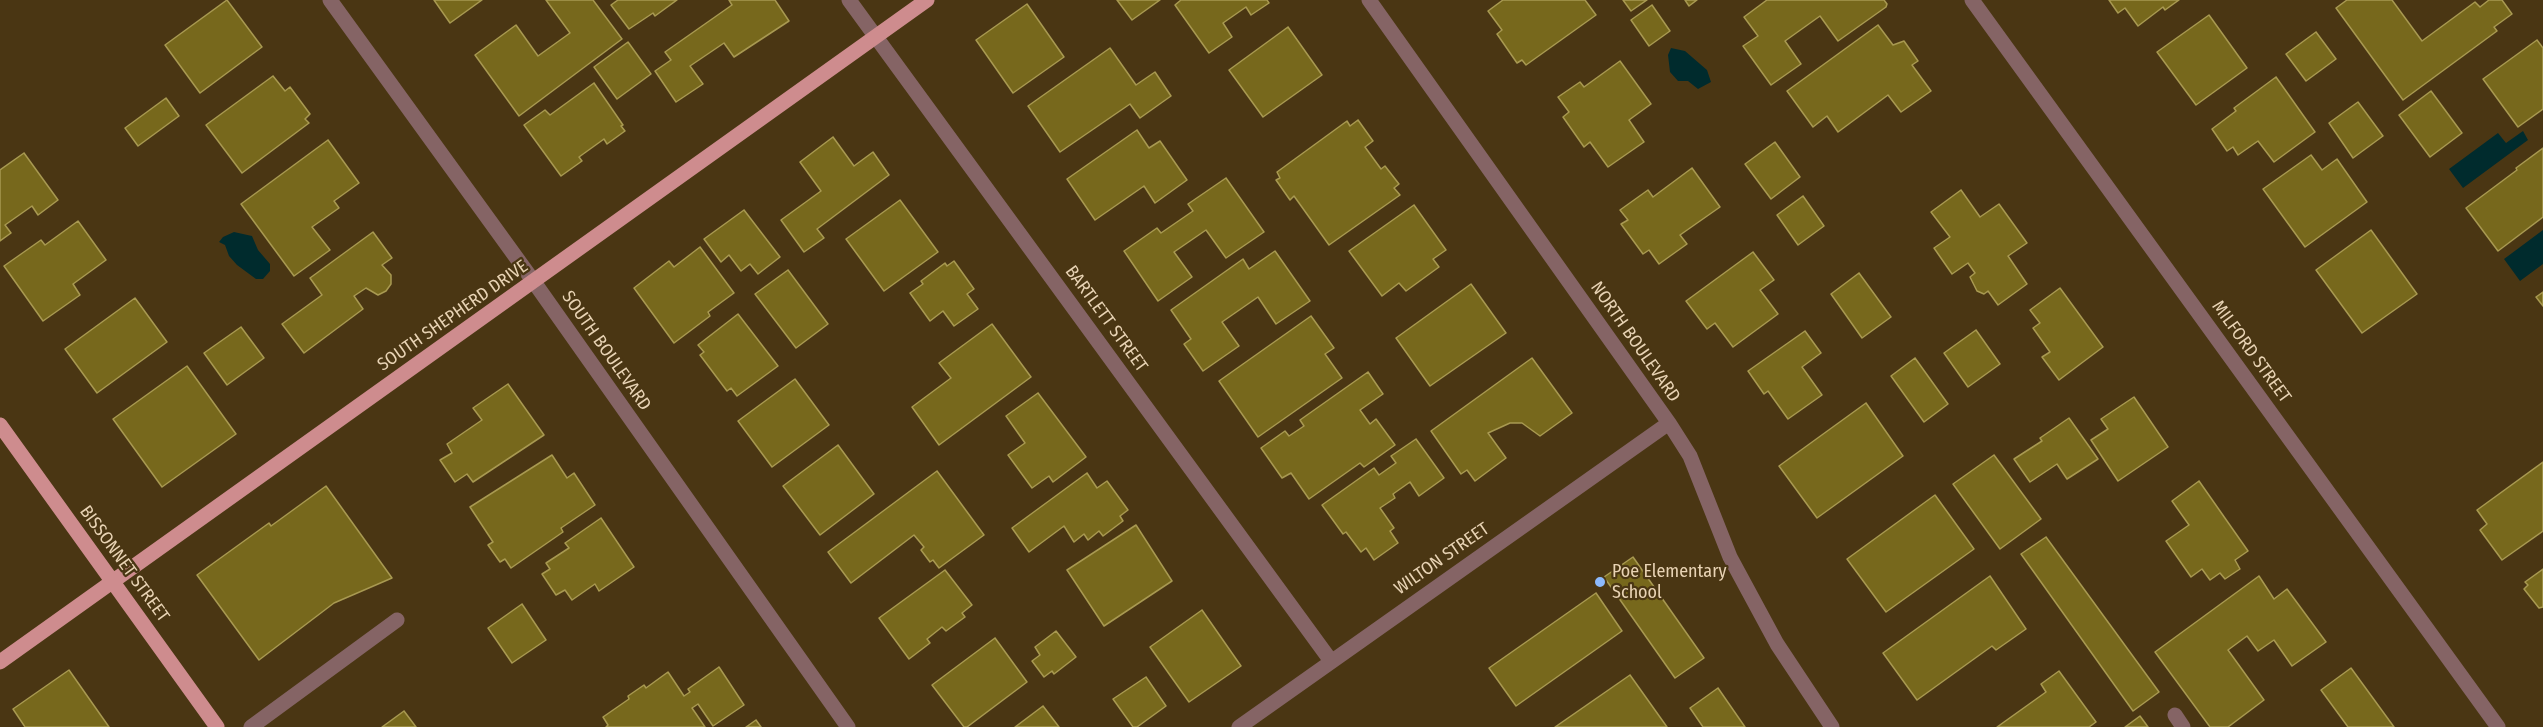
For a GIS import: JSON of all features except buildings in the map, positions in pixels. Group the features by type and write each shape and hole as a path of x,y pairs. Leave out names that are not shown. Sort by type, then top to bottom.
{"main road":[{"name":"SOUTH SHEPHERD DRIVE","path":"0,662 927,0"},
{"name":"BISSONNET STREET","path":"0,425 217,727"}],"street":[{"name":"SOUTH BOULEVARD","path":"330,0 534,282 848,727"},
{"name":"BARTLETT STREET","path":"849,0 1331,661"},
{"name":"NORTH BOULEVARD","path":"1369,0 1669,423 1690,456 1740,577 1777,644 1832,727"},
{"name":"MILFORD STREET","path":"1972,0 2498,727"},
{"name":"WILTON STREET","path":"1239,727 1669,423"},
{"path":"251,727 397,620"}],"water":[{"path":"1671,48 1685,51 1707,70 1711,82 1698,89 1688,81 1678,81 1670,72 1668,55"},
{"path":"2523,131 2528,140 2463,188 2449,169 2498,133 2506,143"},
{"path":"2543,230 2543,264 2520,281 2504,259"},
{"path":"234,232 252,236 258,250 270,264 270,271 263,279 256,279 237,265 229,256 225,245 219,242 223,237"}],"place":[{"name":"Poe Elementary School","path":"1600,582"}]}
